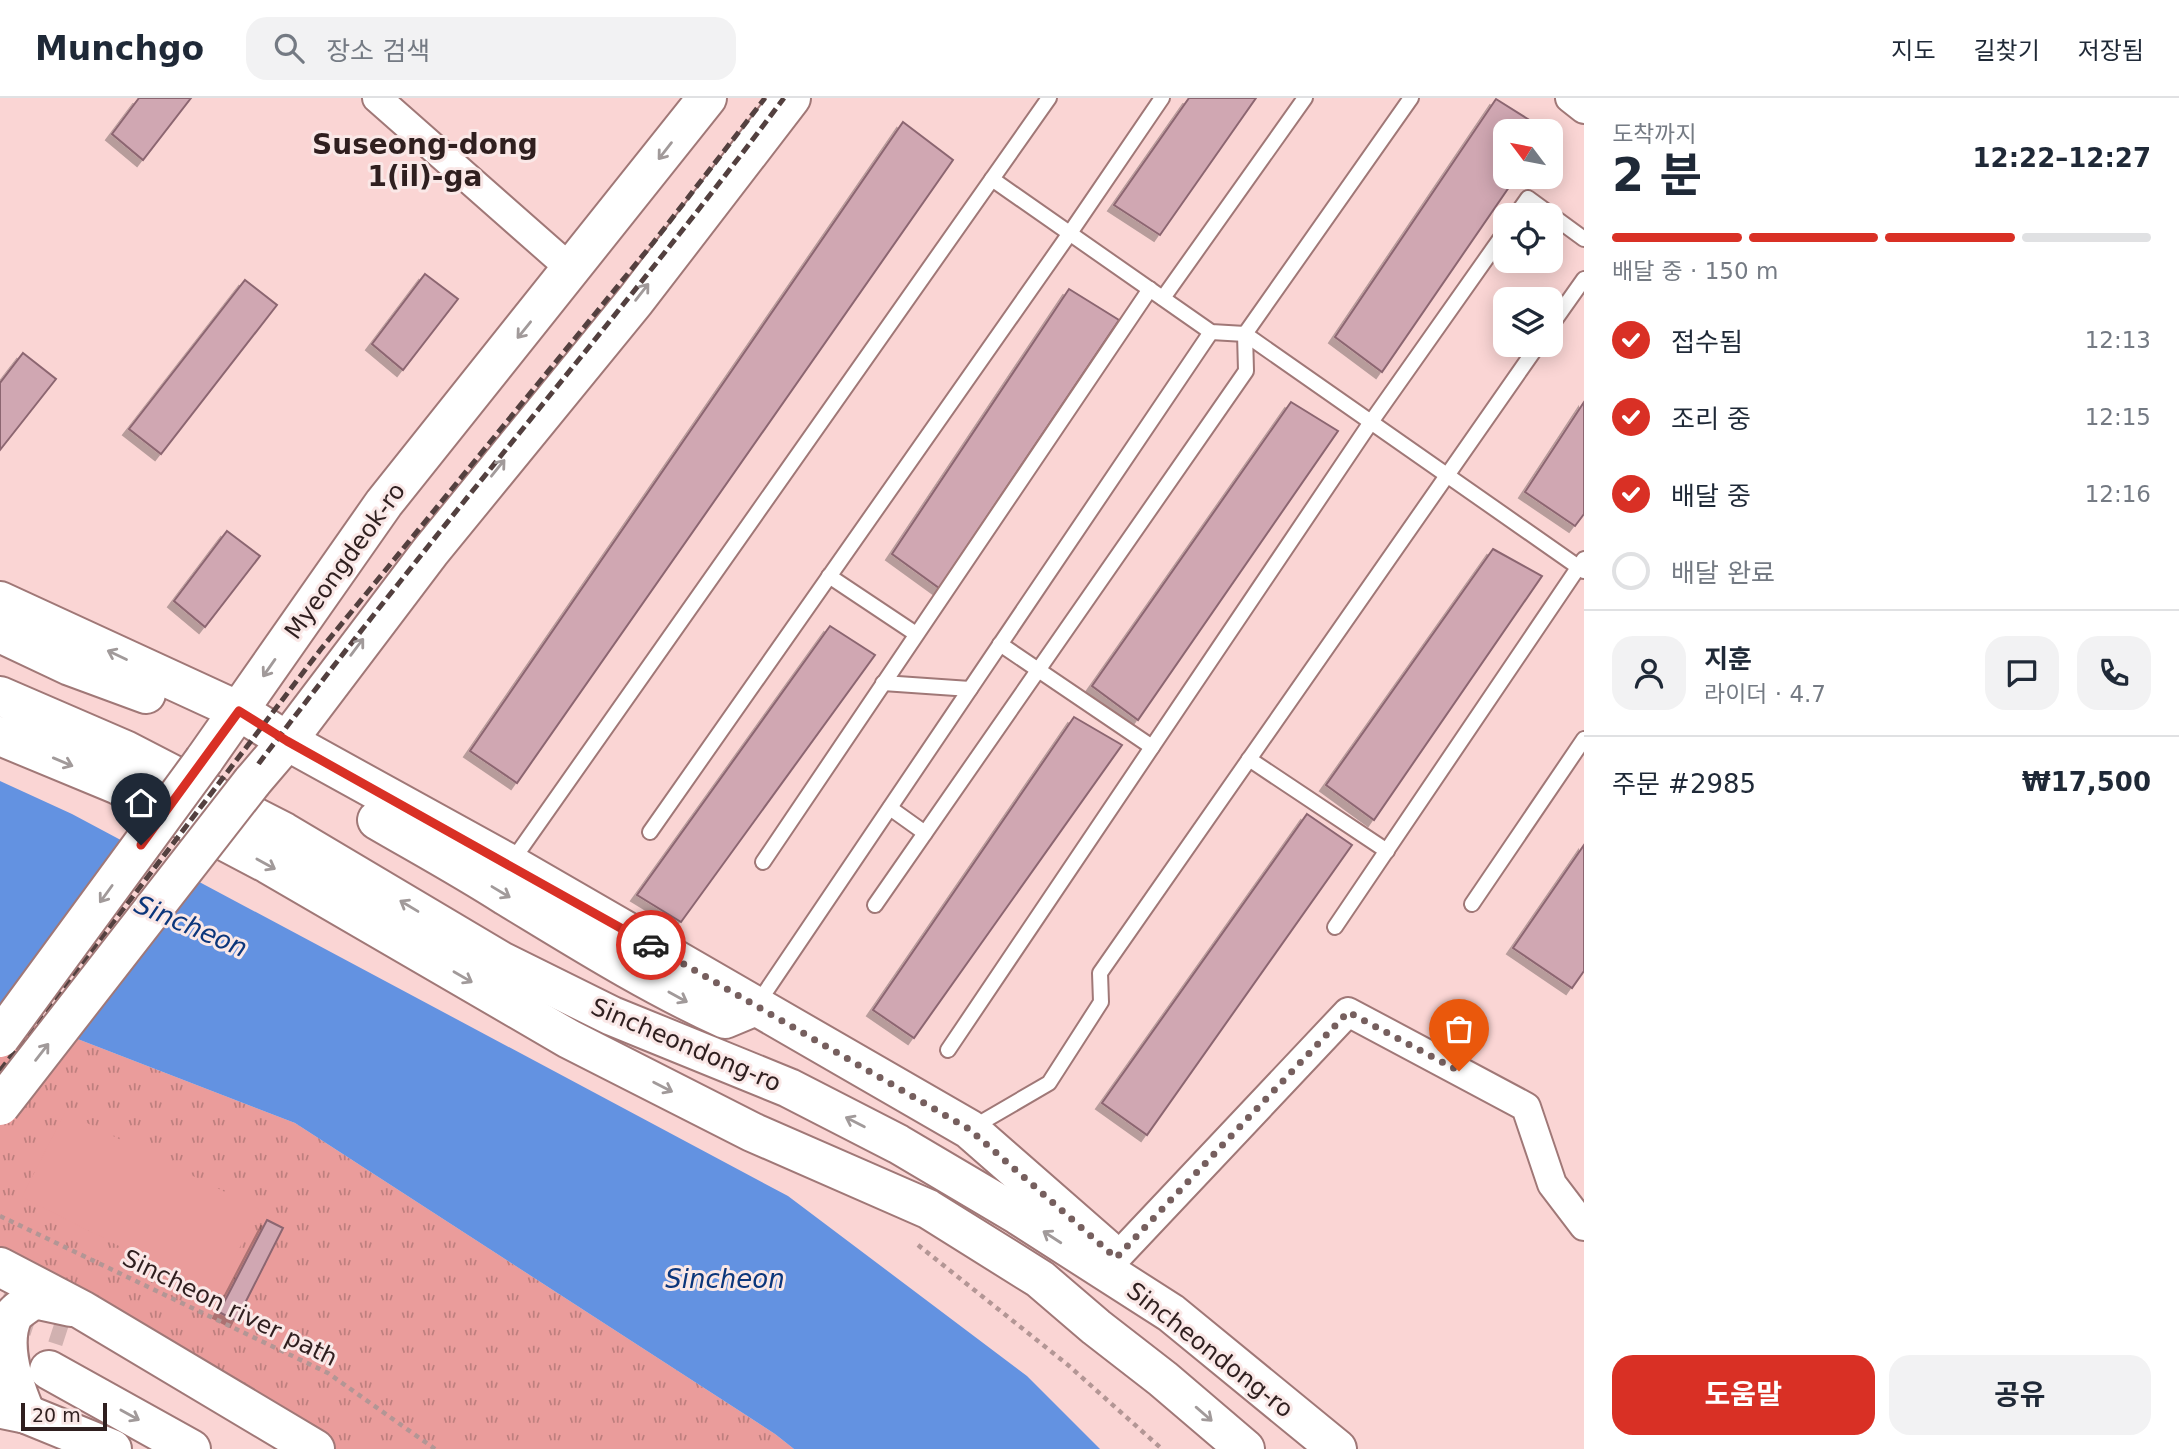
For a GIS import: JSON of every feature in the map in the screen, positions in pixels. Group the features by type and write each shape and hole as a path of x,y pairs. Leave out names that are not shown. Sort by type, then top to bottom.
{"main road":[{"name":"Myeongdeok-ro","path":"0,1038 222,734 384,503 707,98"},
{"path":"0,1106 430,552 635,301 778,103"},
{"path":"0,601 222,734 506,895 555,927 687,1002 725,1019 755,1006"},
{"path":"0,633 70,666 136,690 222,734"},
{"name":"Sincheondong-ro","path":"0,696 125,750 284,832 500,961 612,1016 789,1088 898,1144 1018,1215 1171,1314 1317,1436 1337,1449"},
{"name":"Sincheondong-ro","path":"0,736 116,785 268,864 569,1039 740,1126 928,1209 1040,1279 1245,1449"},
{"path":"270,761 510,864 969,1129 1116,1258 1171,1314"},
{"path":"500,961 548,962 560,942 555,927"},
{"path":"0,1266 75,1319 276,1449"},
{"path":"112,1449 9,1405 3,1336 12,1317 34,1299 314,1449"},
{"path":"49,1370 191,1449"}],"street":[{"path":"377,98 572,270"},
{"path":"1570,98 1584,109"},
{"path":"1116,1258 1348,1012 1526,1107 1552,1184 1584,1226"}],"lane":[{"path":"510,864 1049,98"},
{"path":"650,832 1162,98"},
{"path":"1163,298 1305,98"},
{"path":"875,905 1246,371 1245,334 1411,98"},
{"path":"992,179 1212,332 1245,334 1582,566 1335,928"},
{"path":"1563,224 1584,239"},
{"path":"947,1050 1371,422 1493,249"},
{"path":"1563,309 1584,279"},
{"path":"763,862 1150,289"},
{"path":"755,1006 1212,332"},
{"path":"969,1129 1049,1083 1101,1002 1100,973 1530,357"},
{"path":"829,576 916,634"},
{"path":"1000,644 1152,747"},
{"path":"883,683 970,689"},
{"path":"1472,904 1584,739"},
{"path":"1249,759 1387,851"},
{"path":"890,808 925,833"}],"path":[{"name":"Sincheon river path","path":"0,1216 328,1373 435,1449"}],"green space":[{"path":"0,1009 295,1123 775,1434 794,1449 315,1449 0,1267"},
{"path":"65,1112 259,1209 216,1295 22,1197"}],"water":[{"name":"Sincheon","path":"0,781 72,814 788,1196 1027,1376 1100,1449 794,1449 775,1434 295,1123 0,1009"}],"pier":[{"path":"143,848 174,865 51,1032 18,1019"}],"building":[{"path":"139,98 191,98 143,160 112,134"},
{"path":"1189,98 1256,98 1160,235 1114,205"},
{"path":"1496,99 1528,119 1493,119 1493,189 1508,189 1498,203 1493,203 1493,210 1382,372 1335,337"},
{"path":"903,122 953,160 517,783 470,751"},
{"path":"425,274 458,299 403,370 372,344"},
{"path":"245,280 277,305 161,454 129,429"},
{"path":"1069,289 1119,320 939,588 892,554"},
{"path":"23,353 56,379 0,450 0,383"},
{"path":"1291,402 1338,431 1138,720 1092,686"},
{"path":"1584,402 1584,514 1575,526 1525,492"},
{"path":"227,531 260,556 205,627 174,601"},
{"path":"1493,549 1542,576 1374,820 1326,785"},
{"path":"830,626 875,655 681,922 637,895"},
{"path":"1074,717 1122,745 914,1038 873,1010"},
{"path":"1307,814 1352,845 1147,1135 1102,1103"},
{"path":"1584,845 1584,971 1572,988 1513,948"},
{"path":"267,1220 283,1228 236,1321 219,1312"}],"tunnel":[{"path":"0,1306 68,1328"}],"railway":[{"path":"0,1071 321,649 653,243 765,98"},
{"path":"0,1114 246,780 447,522 690,221 784,98"}],"way so far":[{"path":"651,945 969,1129 1116,1258 1348,1012 1459,1071"}],"district":[{"name":"Suseong-dong 1(il)-ga","path":"425,160"}],"route":[{"path":"141,845 239,711 287,741 651,945"}]}
